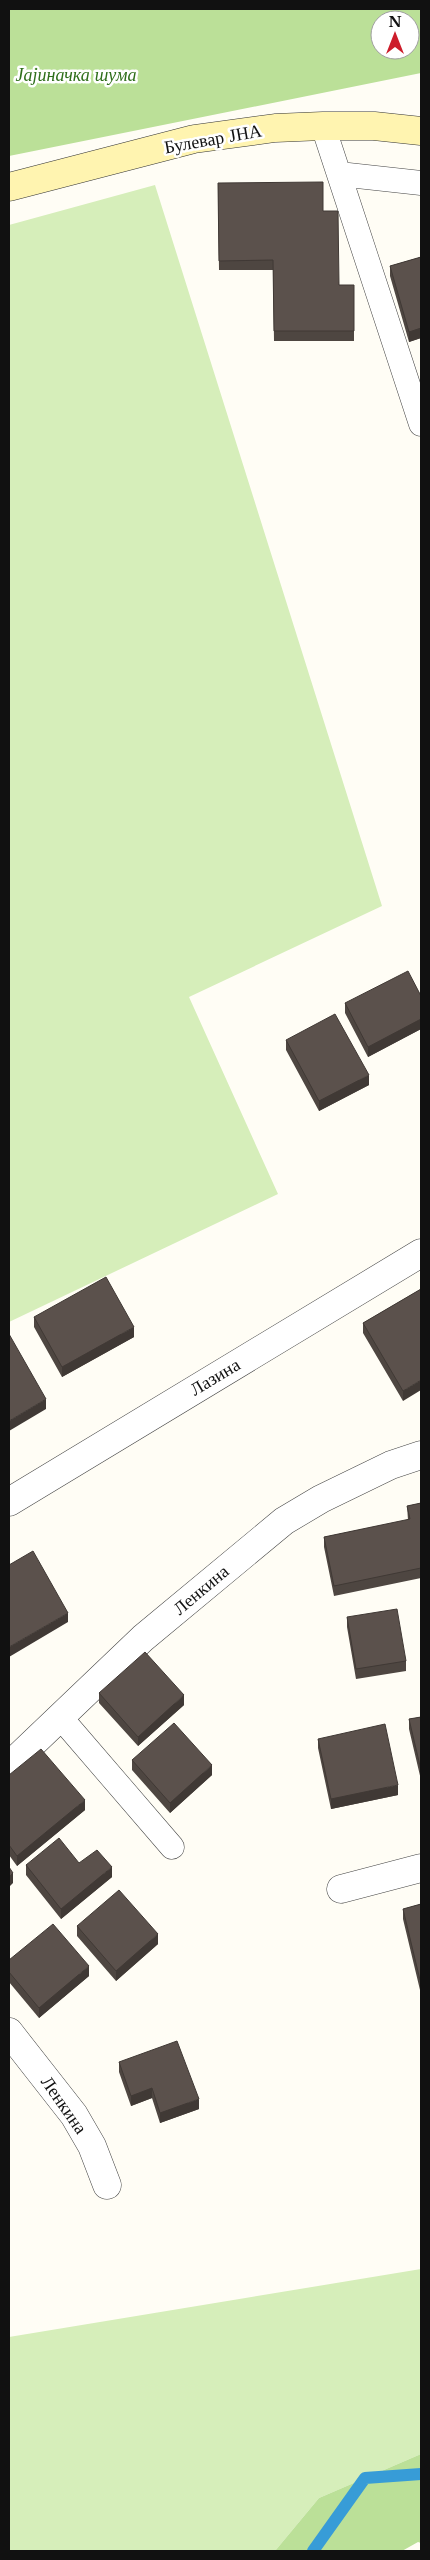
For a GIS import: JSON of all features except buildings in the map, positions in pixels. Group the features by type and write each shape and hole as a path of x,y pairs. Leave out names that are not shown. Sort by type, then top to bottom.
{"main road":[{"name":"Булевар ЈНА","path":"9,187 194,139 275,128 323,126 419,127"}],"street":[{"name":"Лазина","path":"9,1502 421,1253"},
{"name":"Ленкина","path":"9,1766 144,1638 284,1521 321,1499 390,1465 421,1455"},
{"path":"340,1889 421,1868"},
{"name":"Ленкина","path":"9,2032 74,2115 92,2146 107,2185"}],"lane":[{"path":"323,126 421,424"},
{"path":"339,174 421,184"},
{"path":"61,1718 172,1847"}],"green space":[{"name":"Јајиначка шума","path":"9,9 421,9 421,73 9,156"},
{"path":"155,185 382,906 189,997 278,1194 9,1322 9,225"},
{"path":"421,2269 421,2454 319,2498 275,2551 9,2551 9,2337"},
{"path":"421,2454 421,2543 418,2542 402,2551 275,2551 319,2498"}],"waterway":[{"path":"313,2551 365,2478 421,2474"}]}
